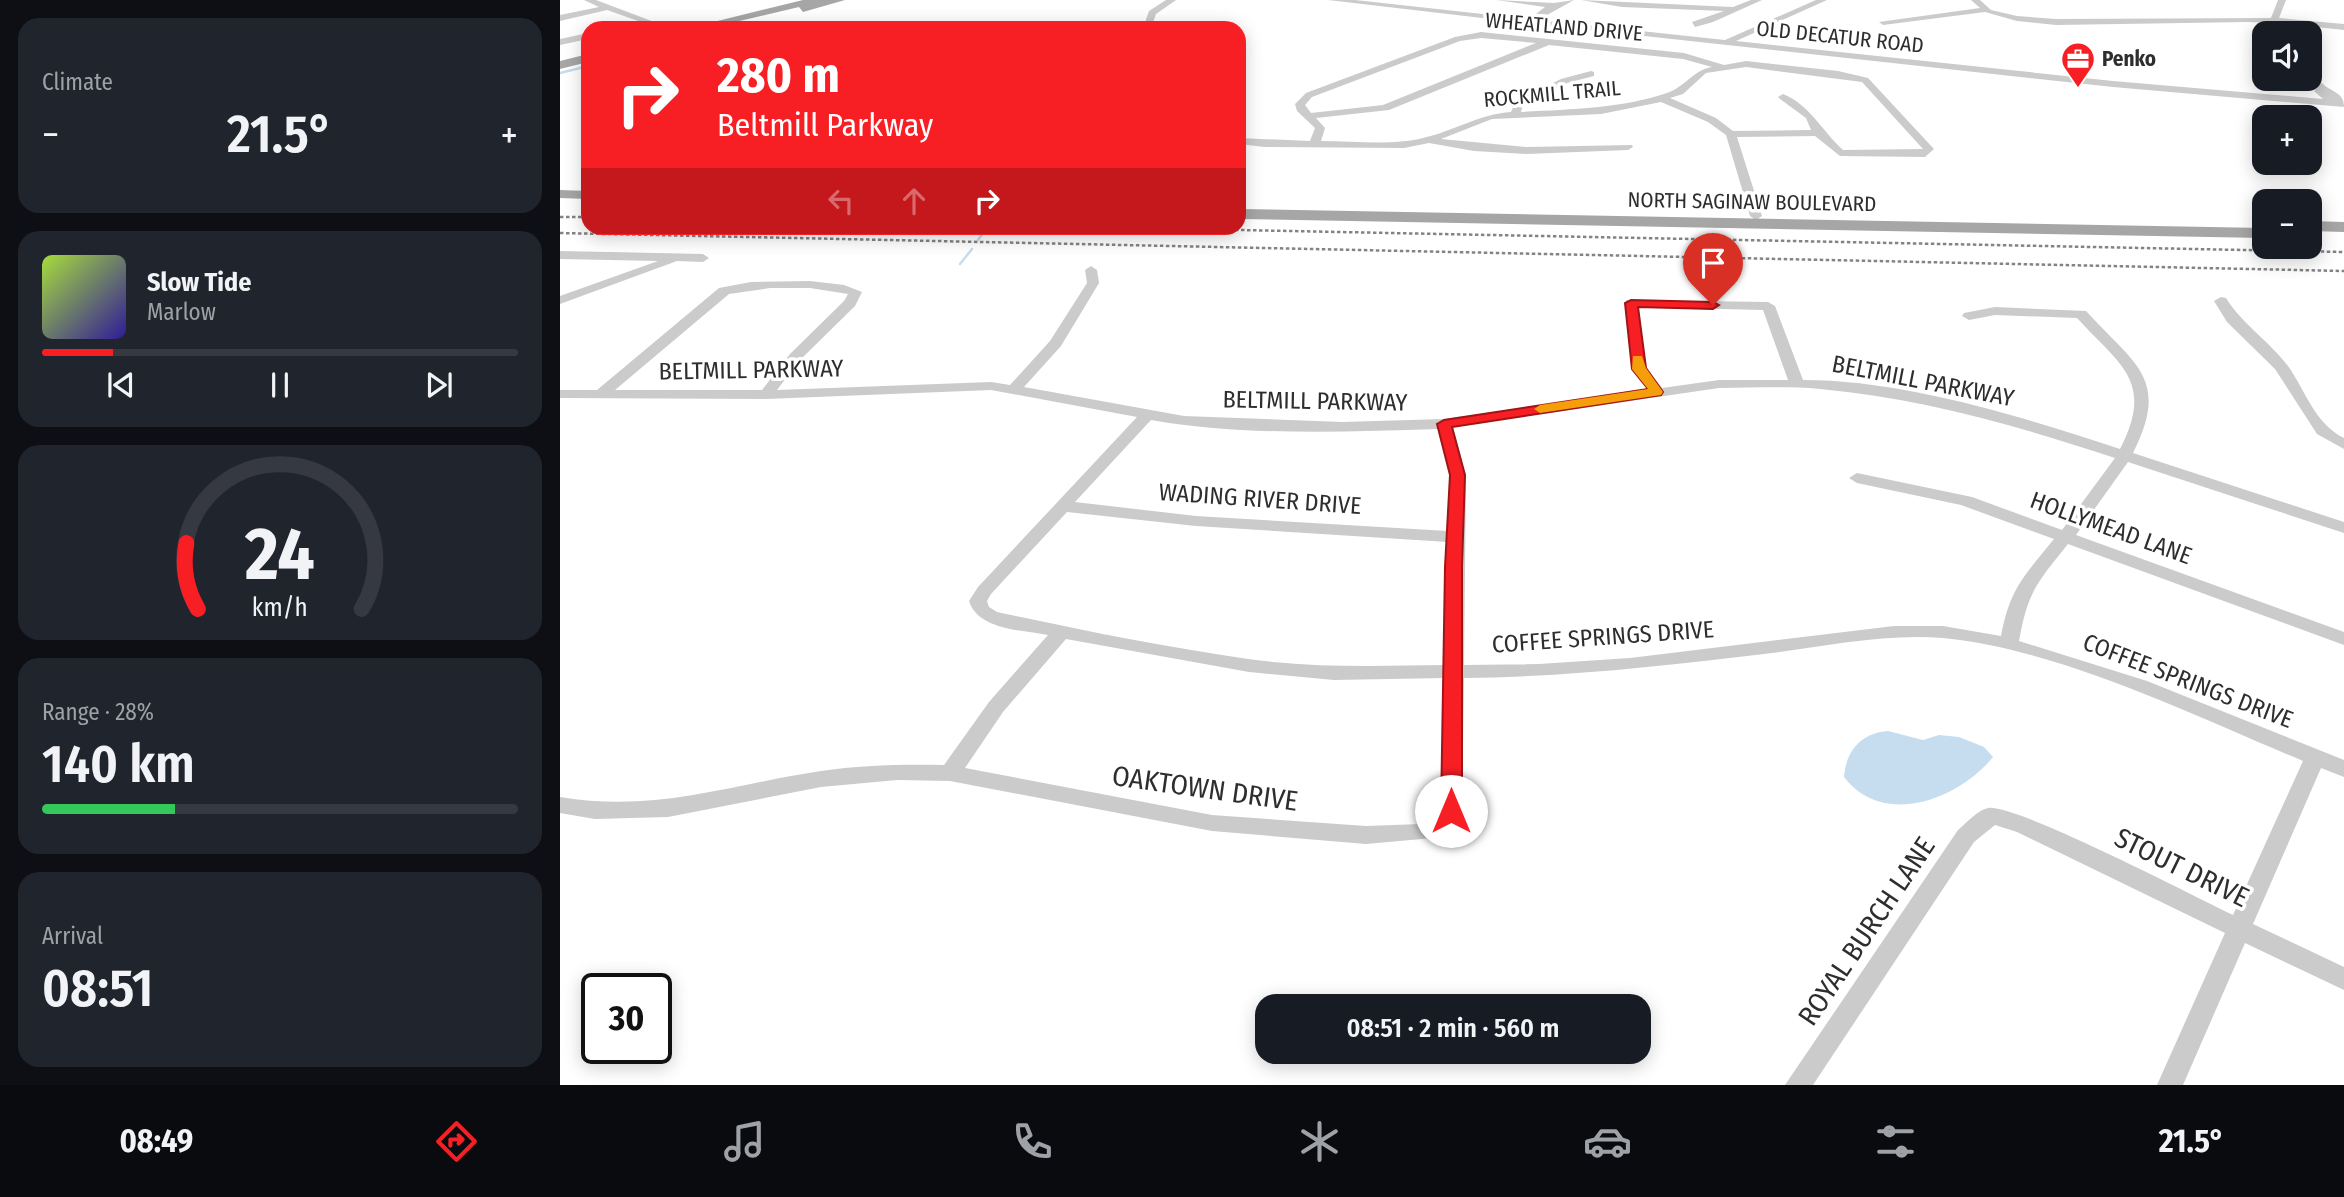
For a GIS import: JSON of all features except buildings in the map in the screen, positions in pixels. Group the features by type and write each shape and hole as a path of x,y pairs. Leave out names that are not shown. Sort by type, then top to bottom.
{"main road":[{"path":"744,21 817,0"},
{"path":"729,21 840,0"},
{"path":"560,59 581,54"},
{"path":"560,65 581,60"},
{"path":"560,194 581,195"},
{"path":"560,202 581,202"},
{"name":"NORTH SAGINAW BOULEVARD","path":"1246,207 2252,225"},
{"name":"NORTH SAGINAW BOULEVARD","path":"1246,214 2252,233"},
{"path":"2322,226 2344,227"},
{"path":"2322,234 2344,234"}],"street":[{"path":"588,0 647,21"},
{"path":"1149,21 1152,13 1172,0"},
{"name":"OLD DECATUR ROAD","path":"1332,0 2126,86 2339,103"},
{"path":"1500,0 1555,6"},
{"path":"1515,37 1532,22 1544,18 1555,6 1570,0"},
{"path":"1585,0 1615,5 1694,5 1734,10"},
{"path":"1695,24 1758,0"},
{"path":"1725,42 1813,0"},
{"path":"1725,42 1823,0"},
{"path":"1975,0 1985,10"},
{"path":"2274,21 2282,0"},
{"path":"560,18 608,7"},
{"path":"1883,22 1985,10 2012,18 2054,23 2252,21"},
{"path":"2322,25 2344,27"},
{"name":"WHEATLAND DRIVE","path":"1314,145 1320,128 1301,109 1300,104 1316,92 1458,39 1480,35 1515,37 1684,56 1720,66"},
{"path":"560,42 581,38"},
{"path":"1311,117 1375,111 1393,106 1550,41"},
{"path":"1824,72 1834,54"},
{"name":"ROCKMILL TRAIL","path":"1246,141 1391,146 1429,139 1480,118 1516,113 1601,111 1663,99 1680,92 1696,74 1720,66 1759,65 1860,78 1875,87 1929,149 1925,154 1840,153 1818,133"},
{"path":"1516,113 1519,103 1530,96 1591,74"},
{"path":"2319,91 2339,103"},
{"path":"1663,99 1700,114 1731,134 1818,133 1810,116 1783,97"},
{"path":"1731,134 1756,216"},
{"path":"1429,139 1480,148 1593,150 1628,147"},
{"path":"560,255 703,258"},
{"path":"560,300 661,266 676,257"},
{"path":"1014,389 1056,343 1093,283 1091,270"},
{"path":"600,395 724,291 749,284 837,288 855,292 850,303 795,358 766,395"},
{"path":"2221,301 2225,313 2280,366 2309,409 2318,428 2330,439 2344,444"},
{"path":"1657,392 1639,369 1631,303 1768,306 1797,384"},
{"path":"1969,316 1995,311 2081,314 2130,369 2146,400 2145,415 2126,456 2025,587 2016,605 2009,644"},
{"name":"BELTMILL PARKWAY","path":"560,394 766,395 954,385 1014,389 1146,416 1256,426 1444,424 1719,384 1797,384 1903,395 1983,412 2344,528"},
{"name":"COFFEE SPRINGS DRIVE","path":"1146,416 978,601 981,610 991,617 1060,632 1249,666 1334,673 1539,671 1630,664 1894,632 1943,632 2009,644 2140,686 2344,769"},
{"name":"OAKTOWN DRIVE","path":"560,805 595,811 668,809 821,779 897,772 950,773 1212,823 1366,835 1425,832 1442,823 1451,811 1458,475 1444,424"},
{"name":"HOLLYMEAD LANE","path":"1857,478 1966,500 2344,639"},
{"name":"WADING RIVER DRIVE","path":"1062,506 1196,521 1455,537"},
{"path":"950,773 996,707 1060,632"},
{"path":"2170,1085 2315,757"},
{"name":"STOUT DRIVE","path":"1991,816 2024,825 2344,979"},
{"name":"ROYAL BURCH LANE","path":"1798,1085 1966,836 1991,816"}],"water":[{"path":"1888,731 1923,740 1939,735 1959,737 1984,747 1993,757 1978,772 1941,796 1899,804 1879,801 1860,793 1844,777 1845,768 1857,745 1870,735"}],"waterway":[{"path":"560,73 581,68"},
{"path":"978,240 982,235"},
{"path":"960,264 972,249"}],"railway":[{"path":"560,217 581,217"},
{"path":"1246,230 2344,252"},
{"path":"560,233 581,233"},
{"path":"654,235 2344,271"}],"slow traffic":[{"path":"1540,409 1657,392 1639,369 1638,359"}],"place":[{"name":"Penko","path":"2078,89"}],"route":[{"path":"1451,811 1458,475 1444,424 1657,392 1639,369 1631,303 1713,305"}]}
